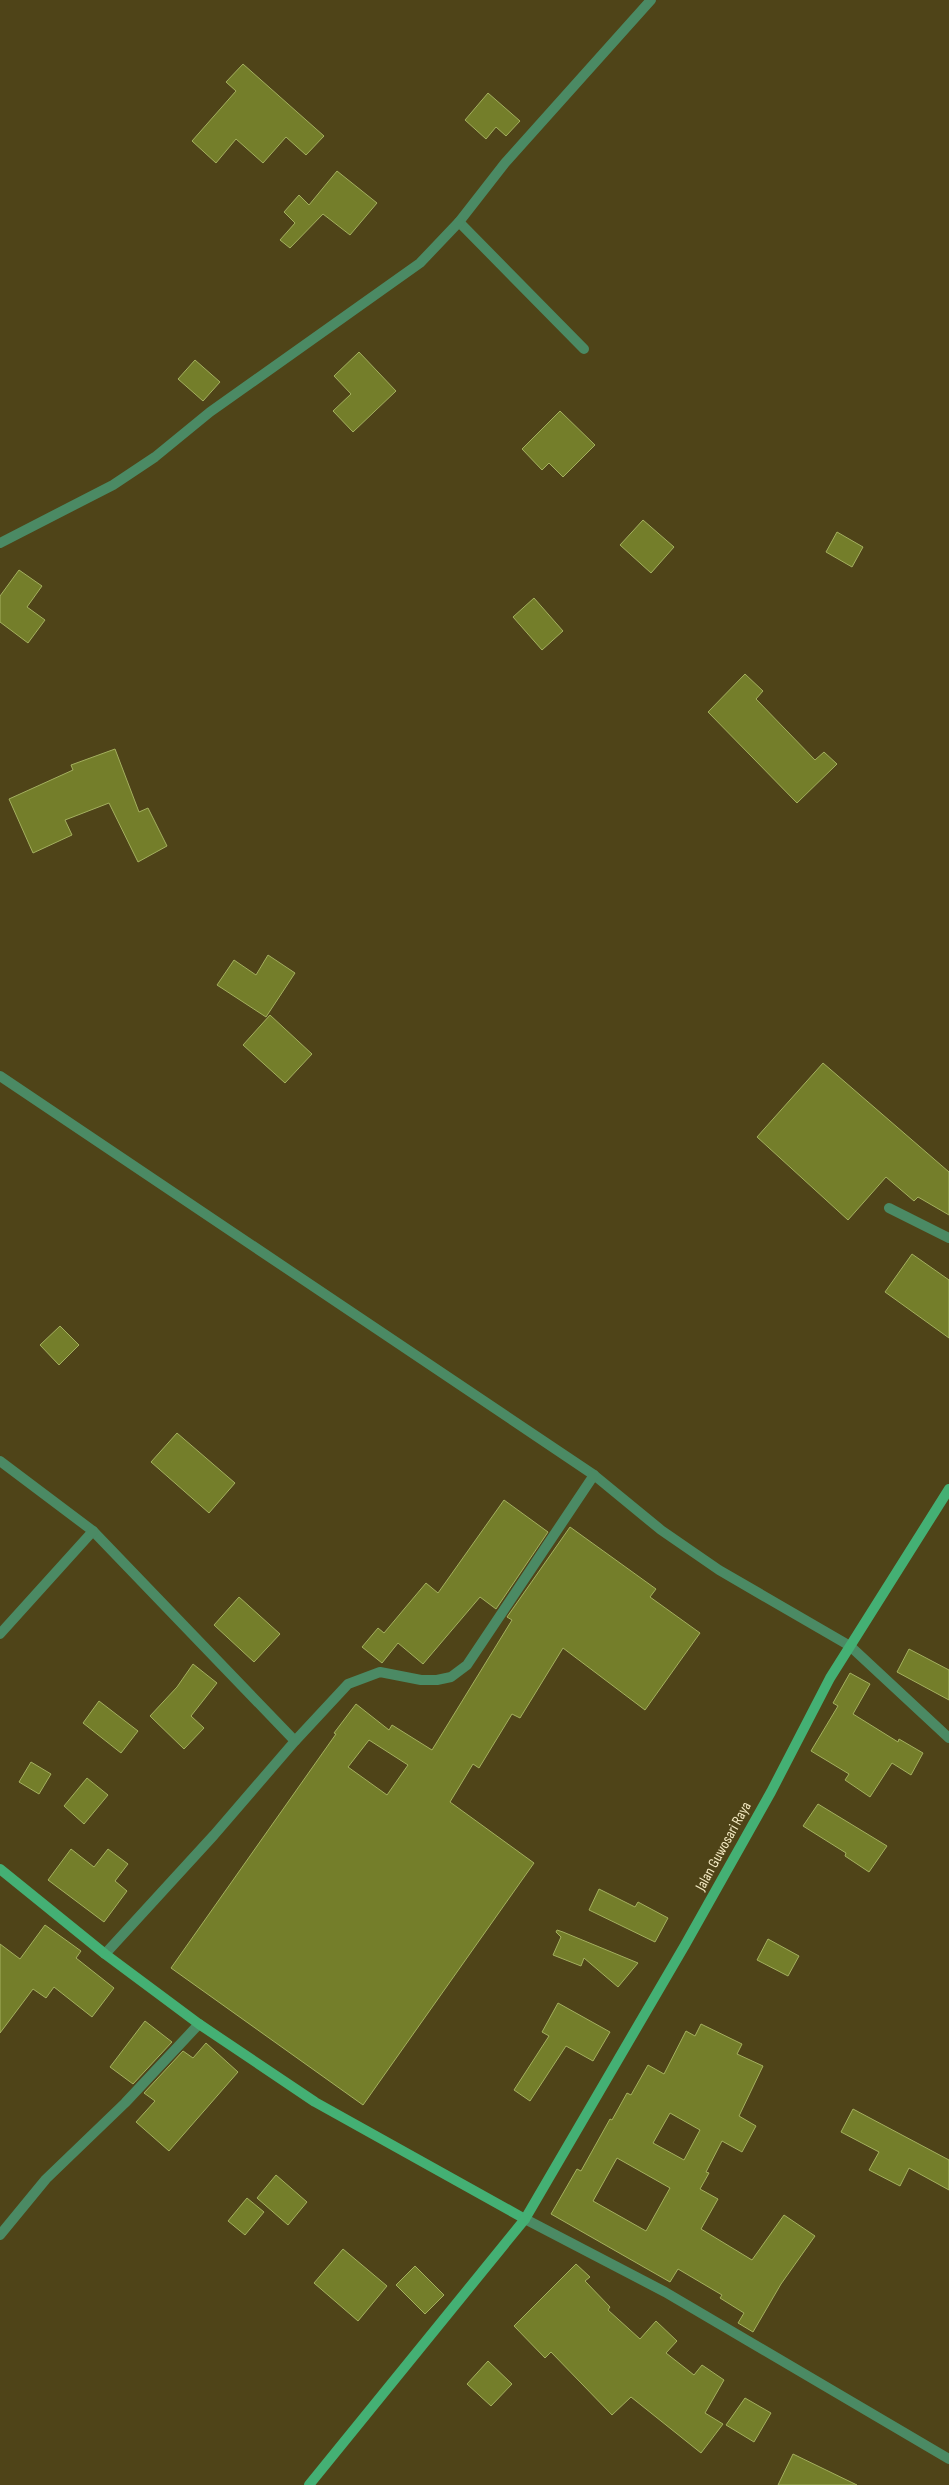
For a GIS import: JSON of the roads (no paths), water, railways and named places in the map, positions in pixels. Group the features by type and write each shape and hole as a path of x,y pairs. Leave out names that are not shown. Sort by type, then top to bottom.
{"street":[{"path":"0,543 112,485 154,457 210,412 420,263 459,222 505,163 652,0"},
{"path":"459,222 584,349"},
{"path":"0,1076 594,1475 661,1530 713,1566 850,1646 949,1738"},
{"path":"889,1208 949,1238"},
{"path":"0,1461 93,1531 295,1741"},
{"path":"105,1954 348,1684 365,1676 380,1672 422,1680 437,1680 451,1677 467,1665 594,1475"},
{"name":"Jalan Guwosari Raya","path":"309,2485 525,2219 685,1945 771,1792 830,1678 949,1490"},
{"path":"0,1634 93,1531"},
{"path":"0,1869 105,1954 199,2024 315,2102 525,2219 665,2292 949,2459"},
{"path":"0,2235 46,2179 125,2103 199,2024"}]}
